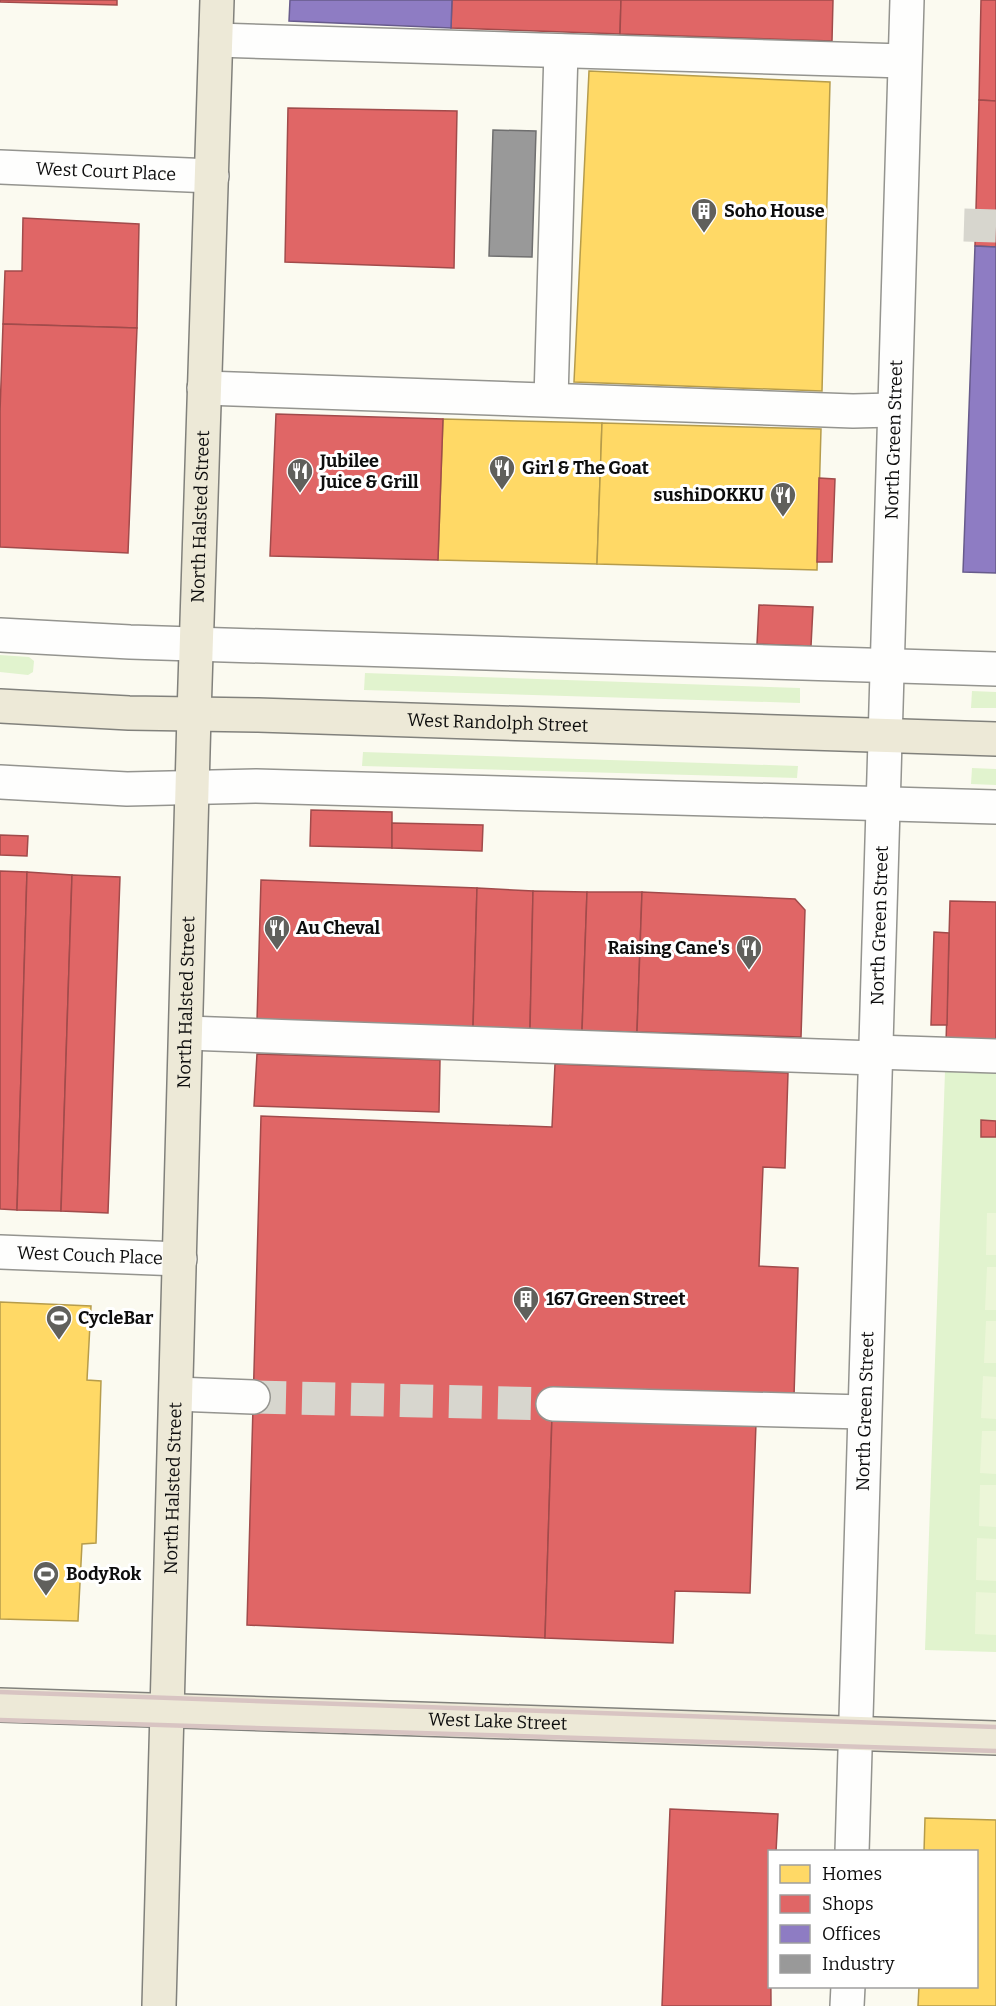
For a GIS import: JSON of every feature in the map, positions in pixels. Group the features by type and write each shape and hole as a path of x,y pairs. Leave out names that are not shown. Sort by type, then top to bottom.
{"main road":[{"name":"North Halsted Street","path":"159,2006 196,644 217,0"},
{"name":"West Randolph Street","path":"0,706 194,715 258,715 996,739"},
{"name":"West Lake Street","path":"0,1705 996,1738"}],"street":[{"name":"North Green Street","path":"852,1850 886,736 893,410 907,0"},
{"path":"216,40 904,62"},
{"path":"551,399 561,51"},
{"name":"West Court Place","path":"0,167 212,176"},
{"path":"204,388 853,411 893,410"},
{"path":"0,635 196,644 996,669"},
{"path":"0,782 127,789 256,786 996,807"},
{"path":"187,1033 875,1055 996,1056"},
{"name":"West Couch Place","path":"0,1252 180,1259"},
{"path":"176,1394 253,1396"},
{"path":"553,1404 864,1412"},
{"path":"847,2006 848,1988"}],"green space":[{"path":"0,655 29,657 34,661 33,672 28,675 0,672"},
{"path":"365,673 800,688 800,703 364,690"},
{"path":"972,691 996,692 996,708 971,708"},
{"path":"363,752 798,766 797,778 362,766"},
{"path":"972,768 996,769 996,785 971,784"},
{"path":"945,1071 996,1072 996,1652 925,1650"},
{"path":"987,1213 996,1213 996,1255 986,1255"},
{"path":"987,1267 996,1267 996,1310 985,1310"},
{"path":"986,1321 996,1321 996,1363 984,1363"},
{"path":"983,1376 996,1377 996,1419 981,1418"},
{"path":"982,1431 996,1431 996,1474 980,1473"},
{"path":"980,1485 996,1485 996,1527 979,1526"},
{"path":"977,1538 996,1539 996,1581 976,1580"},
{"path":"976,1592 996,1593 996,1635 975,1634"}],"building: Homes":[{"name":"Soho House","path":"589,71 830,82 822,391 574,382"},
{"path":"443,419 602,423 597,564 438,560"},
{"path":"602,423 821,429 817,570 597,564"},
{"path":"0,1302 91,1306 87,1380 101,1381 96,1543 82,1544 78,1621 0,1619"},
{"path":"925,1818 996,1820 996,2006 918,2006 919,1988 978,1988 978,1850 924,1850"}],"building: Shops":[{"path":"0,0 117,0 117,5 0,2"},
{"path":"452,0 621,0 620,34 451,28"},
{"path":"621,0 833,0 832,41 620,34"},
{"path":"981,0 996,0 996,101 979,100"},
{"path":"979,100 996,101 996,247 975,246"},
{"path":"288,108 457,111 454,268 285,262"},
{"path":"23,218 139,224 137,328 3,324 5,271 22,271"},
{"path":"3,324 137,328 128,553 0,547 0,412"},
{"path":"276,414 443,419 438,560 270,556"},
{"path":"819,478 835,479 832,562 817,562"},
{"path":"759,605 813,607 811,646 757,644"},
{"path":"311,810 392,812 392,848 310,846"},
{"path":"392,823 483,825 482,851 392,848"},
{"path":"0,835 28,836 27,856 0,855"},
{"path":"0,871 27,872 17,1210 0,1209"},
{"path":"27,872 72,875 61,1211 17,1210"},
{"path":"72,875 120,877 108,1213 61,1211"},
{"path":"261,880 477,888 473,1028 257,1021"},
{"path":"477,888 533,891 530,1030 473,1028"},
{"path":"533,891 587,892 582,1031 530,1030"},
{"path":"587,892 642,892 637,1032 582,1031"},
{"path":"642,892 795,899 805,910 801,1037 637,1032"},
{"path":"950,901 996,902 996,1041 946,1044"},
{"path":"934,932 949,933 947,1025 931,1025"},
{"path":"257,1054 440,1060 439,1112 254,1106"},
{"name":"167 Green Street","path":"555,1064 788,1073 785,1168 763,1167 759,1266 798,1268 794,1396 552,1416 545,1638 247,1625 261,1116 552,1127"},
{"path":"981,1120 996,1121 996,1137 981,1137"},
{"path":"552,1416 756,1423 750,1593 675,1591 673,1643 545,1638"},
{"path":"670,1809 778,1814 776,1850 768,1850 768,1988 771,1988 771,2006 662,2006"}],"building: Offices":[{"path":"290,0 452,0 451,28 289,21"},
{"path":"975,246 996,247 996,573 963,572"}],"building: Industry":[{"path":"493,130 536,131 532,257 489,256"}],"tunnel":[{"path":"964,225 996,226"},
{"path":"253,1397 553,1404"}],"railway":[{"path":"0,1692 996,1727"},
{"path":"0,1720 996,1751"}],"place":[{"name":"Soho House","path":"704,234"},
{"name":"Girl & The Goat","path":"502,491"},
{"name":"Jubilee Juice & Grill","path":"300,494"},
{"name":"sushiDOKKU","path":"783,518"},
{"name":"Au Cheval","path":"277,951"},
{"name":"Raising Cane's","path":"749,971"},
{"name":"167 Green Street","path":"526,1322"},
{"name":"CycleBar","path":"59,1341"},
{"name":"BodyRok","path":"46,1597"}]}
